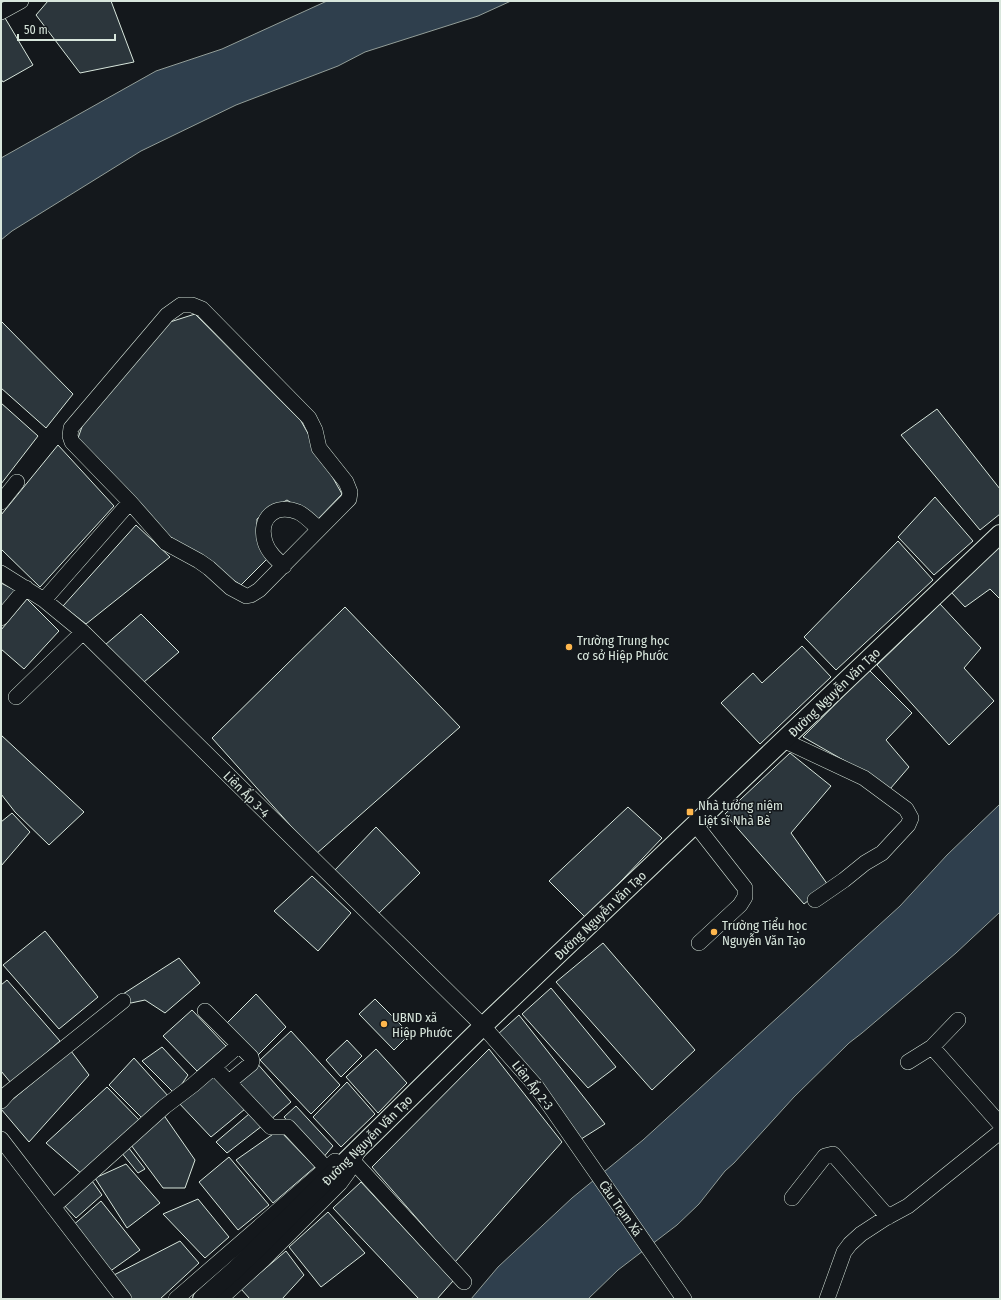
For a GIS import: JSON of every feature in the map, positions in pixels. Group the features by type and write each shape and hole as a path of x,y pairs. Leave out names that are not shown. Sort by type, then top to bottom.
{"main road":[{"name":"Đường Nguyễn Văn Tạo","path":"202,1299 237,1268 356,1155 483,1026 1000,534"}],"street":[{"path":"1,12 21,1"},
{"path":"181,305 192,305 202,310 309,418 315,430 319,448 346,482 350,492 349,499 319,530 259,590 246,596 231,588 209,568 166,543 130,502 72,442 70,428 167,315 181,305"},
{"path":"1,502 17,482"},
{"path":"44,600 130,502"},
{"path":"284,566 271,554 265,542 263,529 266,518 275,512 287,509 299,512 319,530"},
{"name":"Liên Ấp 3-4","path":"1,567 7,577 44,600 83,632 483,1026"},
{"path":"1,618 26,588"},
{"path":"16,698 83,632"},
{"path":"783,740 864,778 906,809 910,818 908,825 882,853 865,863 815,900"},
{"path":"695,824 745,888 745,897 740,905 699,943"},
{"path":"3,1093 123,1001"},
{"path":"205,1010 251,1057 251,1064 229,1082"},
{"path":"908,1062 932,1047 958,1020"},
{"name":"Liên Ấp 2-3","path":"483,1026 536,1086 579,1148"},
{"path":"53,1207 164,1107 239,1045"},
{"path":"932,1047 1000,1124"},
{"path":"214,1067 271,1127 288,1127 293,1130 326,1168"},
{"path":"827,1299 844,1252 861,1234 908,1206 1000,1132"},
{"path":"1,1139 124,1299"},
{"name":"Cầu Trạm Xá","path":"579,1148 684,1299"},
{"path":"792,1198 825,1156 833,1154 888,1217"},
{"path":"176,1299 337,1159 356,1155"},
{"path":"356,1155 464,1282"},
{"path":"220,1299 263,1260 340,1183 348,1172 356,1155"}],"water":[{"path":"327,1 511,1 478,16 365,52 338,66 236,105 141,151 12,231 1,240 1,158 156,71 222,49"},
{"path":"1000,804 1000,912 956,953 849,1043 794,1097 725,1171 699,1204 677,1225 618,1270 588,1299 471,1299 498,1267 572,1198 643,1140 900,906 947,855"}],"building":[{"path":"48,1 111,1 134,62 80,73 36,15"},
{"path":"5,18 33,65 3,82 1,79 1,20"},
{"path":"195,314 301,421 342,494 317,520 287,500 257,519 257,530 267,559 241,585 175,544 77,441 84,421 170,322"},
{"path":"1,321 73,394 46,428 1,388"},
{"path":"1,403 38,436 1,484"},
{"path":"937,409 1000,489 1000,514 980,530 901,435"},
{"path":"58,445 114,506 40,587 1,549 1,515"},
{"path":"935,497 973,541 934,575 898,537"},
{"path":"136,525 170,557 86,624 63,606"},
{"path":"898,541 933,580 836,670 804,637"},
{"path":"1000,547 1000,599 990,589 965,607 951,592 980,563"},
{"path":"1,583 17,591 1,609"},
{"path":"27,599 59,631 24,669 1,649 1,630"},
{"path":"940,604 981,648 964,668 994,701 949,745 877,665"},
{"path":"345,607 460,727 316,854 212,738"},
{"path":"141,614 179,652 144,682 105,645"},
{"path":"802,646 831,677 760,744 721,703 753,673 762,683"},
{"path":"869,670 912,713 886,740 909,767 890,789 866,773 803,737"},
{"path":"1,735 84,812 49,845 15,812 1,794"},
{"path":"790,753 831,786 791,833 828,885 804,904 725,814"},
{"path":"628,807 662,838 586,918 549,881"},
{"path":"12,813 30,832 1,866 1,822"},
{"path":"376,827 420,873 376,916 334,871"},
{"path":"312,876 351,913 318,951 274,911"},
{"path":"45,931 98,997 59,1029 3,965"},
{"path":"603,943 695,1050 652,1090 556,982"},
{"path":"179,958 200,983 165,1013 145,1000 131,1003 123,994"},
{"path":"7,980 60,1041 11,1083 1,1071 1,985"},
{"path":"551,988 616,1067 588,1088 522,1014"},
{"path":"256,994 286,1027 257,1056 224,1026"},
{"name":"UBND xã Hiệp Phước","path":"375,999 410,1034 394,1050 359,1014"},
{"path":"192,1010 226,1046 197,1071 163,1036"},
{"path":"519,1015 605,1124 578,1141 497,1035"},
{"path":"291,1031 340,1085 311,1114 260,1060"},
{"path":"347,1040 362,1056 341,1077 326,1060"},
{"path":"162,1047 188,1075 175,1094 142,1061"},
{"path":"376,1049 407,1083 378,1113 346,1077"},
{"path":"489,1049 562,1142 455,1262 372,1167"},
{"path":"71,1051 89,1075 29,1142 1,1109"},
{"path":"134,1058 169,1097 144,1120 109,1085"},
{"path":"255,1061 291,1102 269,1121 233,1082"},
{"path":"211,1074 245,1109 211,1137 177,1101"},
{"path":"347,1082 375,1114 341,1147 313,1117"},
{"path":"107,1087 141,1122 83,1175 46,1143"},
{"path":"296,1106 333,1146 322,1159 284,1117"},
{"path":"163,1114 195,1160 185,1188 163,1188 131,1145"},
{"path":"249,1114 262,1126 227,1153 216,1142"},
{"path":"279,1130 315,1167 273,1203 236,1160"},
{"path":"128,1147 145,1169 138,1173 121,1152"},
{"path":"229,1157 269,1205 238,1230 199,1182"},
{"path":"126,1164 160,1203 127,1228 95,1178"},
{"path":"90,1178 102,1195 76,1218 61,1202"},
{"path":"361,1182 453,1281 437,1299 419,1299 333,1208"},
{"path":"198,1199 229,1237 205,1258 163,1214"},
{"path":"101,1201 140,1250 109,1272 71,1227"},
{"path":"328,1212 365,1253 321,1287 289,1247"},
{"path":"180,1241 199,1263 160,1299 129,1299 112,1276"},
{"path":"286,1251 304,1275 282,1299 250,1299 241,1289"}],"place":[{"name":"Trường Trung học cơ sở Hiệp Phước","path":"569,647"},
{"name":"Nhà tưởng niệm Liệt sĩ Nhà Bè","path":"690,812"},
{"name":"Trường Tiểu học Nguyễn Văn Tạo","path":"714,932"},
{"name":"UBND xã Hiệp Phước","path":"384,1024"}]}
